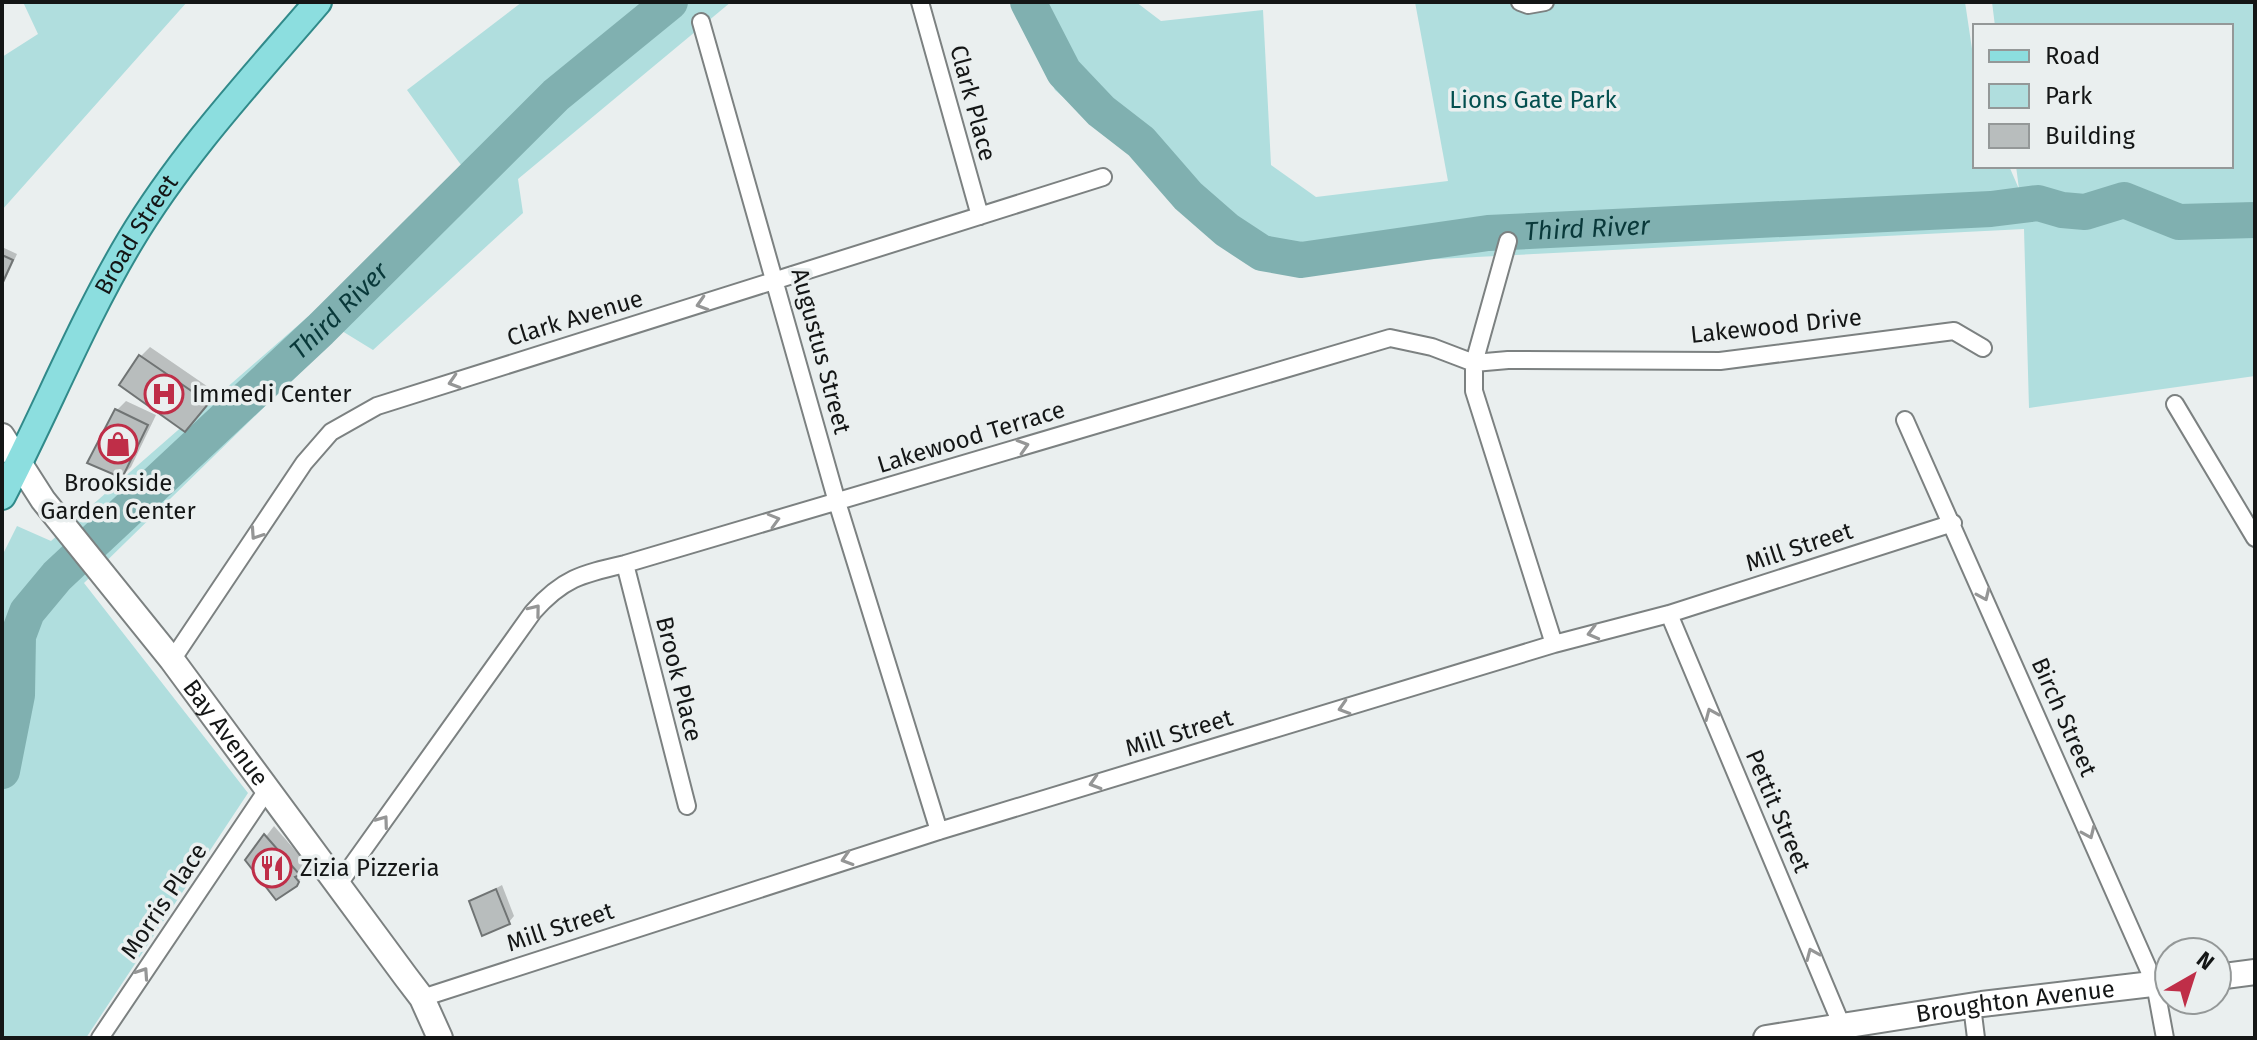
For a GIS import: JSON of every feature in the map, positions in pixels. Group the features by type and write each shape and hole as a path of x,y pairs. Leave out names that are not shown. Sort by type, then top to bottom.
{"main road":[{"name":"Broad Street","path":"2,496 93,306 145,217 194,147 318,2"}],"street":[{"name":"Clark Place","path":"920,2 980,216"},
{"path":"1520,2 1528,5 1545,2"},
{"name":"Augustus Street","path":"701,22 837,502 939,831"},
{"name":"Clark Avenue","path":"172,660 304,463 331,432 377,406 1103,177"},
{"path":"1508,241 1474,363 1474,391 1554,644"},
{"name":"Lakewood Drive","path":"1474,363 1508,360 1720,361 1954,331 1983,348"},
{"name":"Lakewood Terrace","path":"338,885 543,600 554,588 577,575 625,564 1390,338 1422,344 1474,363"},
{"path":"2175,404 2255,538"},
{"name":"Birch Street","path":"1905,420 2153,963"},
{"name":"Bay Avenue","path":"2,436 21,461 43,500 172,660 422,998 440,1038"},
{"name":"Mill Street","path":"422,998 939,831 1554,644 1669,614 1953,523"},
{"name":"Brook Place","path":"625,564 687,806"},
{"name":"Pettit Street","path":"1669,614 1842,1026"},
{"name":"Morris Place","path":"100,1038 267,790"},
{"path":"2233,975 2255,972"},
{"name":"Broughton Avenue","path":"1766,1038 1972,1006 2153,984"},
{"path":"1972,1006 1976,1038"},
{"name":"Birch Street","path":"2164,1016 2165,1038"}],"green space":[{"path":"23,2 187,2 2,210 2,57 38,34"},
{"path":"522,2 731,2 518,179 523,213 373,350 342,331 84,583 248,793 86,1038 2,1038 2,556 17,526 51,541 469,176 407,90"},
{"name":"Lions Gate Park","path":"1012,2 1136,2 1161,21 1263,10 1271,165 1316,197 1448,181 1415,2 1965,2 1973,56 1973,168 2010,168 2019,189 2016,168 2233,168 2233,24 1995,24 1992,2 2255,2 2255,376 2029,408 2024,229 1260,268 1055,90"}],"building":[{"path":"2,255 13,260 2,284"},
{"name":"Immedi Center","path":"139,355 209,403 185,432 119,385"},
{"name":"Brookside Garden Center","path":"115,409 148,425 122,478 87,463"},
{"name":"Zizia Pizzeria","path":"264,834 300,875 295,877 299,882 297,886 276,900 245,860"},
{"path":"496,889 510,924 482,936 469,901"}],"waterway":[{"name":"Third River","path":"2,771 17,695 18,636 27,612 57,576 320,330 556,95 670,2"},
{"name":"Third River","path":"1028,2 1064,72 1101,111 1141,142 1188,196 1227,230 1262,253 1301,260 1488,233 1991,209 2038,203 2085,212 2124,200 2179,222 2255,220"}],"place":[{"name":"Immedi Center","path":"164,394"},
{"name":"Brookside Garden Center","path":"118,444"},
{"name":"Zizia Pizzeria","path":"272,868"}]}
